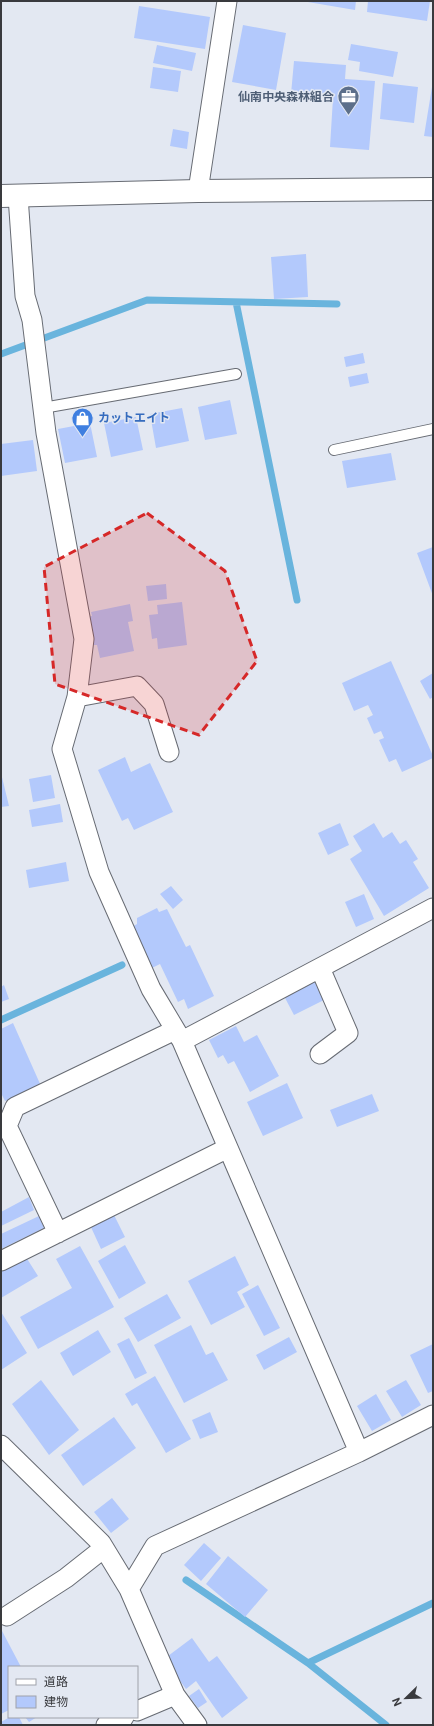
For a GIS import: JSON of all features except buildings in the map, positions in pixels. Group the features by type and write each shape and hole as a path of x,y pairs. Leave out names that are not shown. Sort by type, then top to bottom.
{"street":[{"path":"198,191 227,1"},
{"path":"359,1452 178,1036 151,989 99,872 62,749 78,697 84,639 46,433 32,320 25,296 9,196 198,191 433,189"},
{"path":"78,697 137,686 154,704 169,752"},
{"path":"58,1233 7,1126 15,1107 178,1036 320,968 433,908"},
{"path":"320,968 348,1033 320,1054"},
{"path":"1,1261 228,1148"},
{"path":"129,1589 154,1546 359,1452 433,1415"},
{"path":"1,1445 104,1548 129,1589 175,1695 197,1725"},
{"path":"7,1616 66,1578 104,1548"},
{"path":"138,1711 175,1695"},
{"path":"106,1725 122,1718"}],"lane":[{"path":"43,408 236,374"},
{"path":"334,450 433,429"}],"highlighted area":[{"path":"147,513 225,571 257,661 199,735 55,684 44,567"}],"waterway":[{"path":"1,354 147,300 337,304"},
{"path":"236,302 297,600"},
{"path":"1,1020 122,965"},
{"path":"186,1580 308,1663 386,1725"},
{"path":"308,1663 433,1603"}],"place":[{"name":"仙南中央森林組合","path":"349,116"},
{"name":"カットエイト","path":"83,438"}]}
